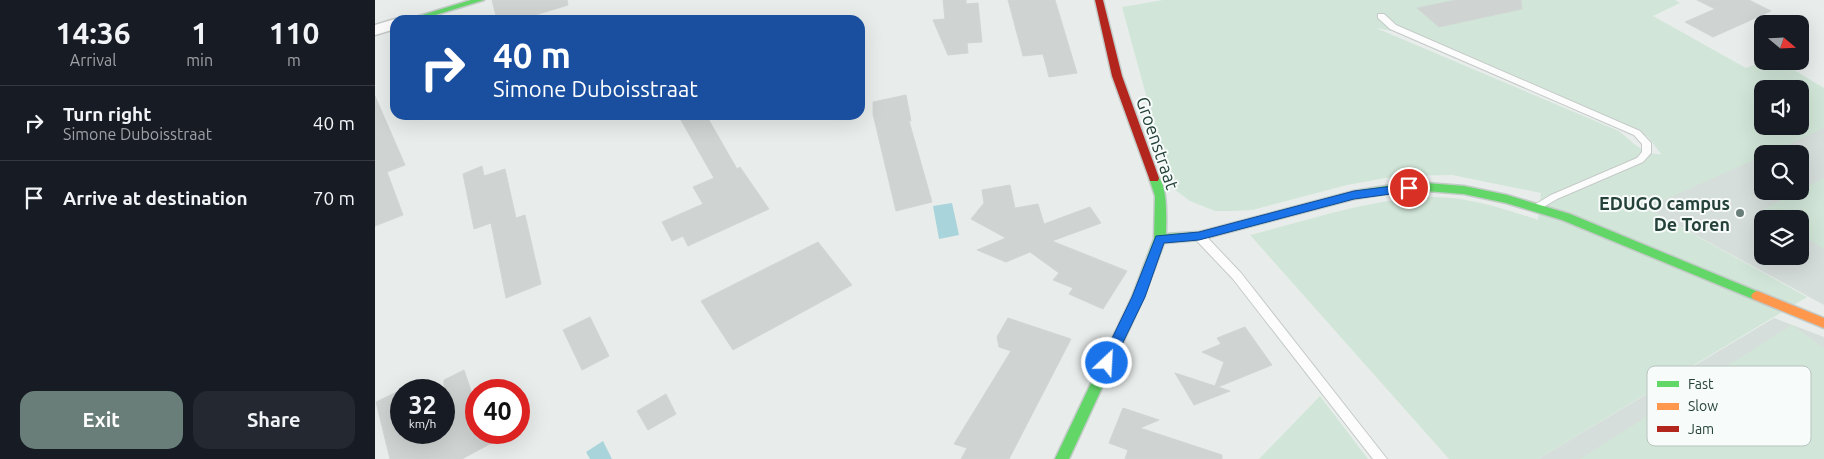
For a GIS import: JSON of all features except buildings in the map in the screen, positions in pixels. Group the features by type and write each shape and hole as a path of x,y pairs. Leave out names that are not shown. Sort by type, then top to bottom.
{"street":[{"path":"427,15 480,0"},
{"name":"Groenstraat","path":"1062,459 1138,297 1160,239 1160,196 1117,76 1099,0"},
{"path":"375,30 390,26"},
{"path":"1160,239 1199,236 1354,195 1392,189 1426,187 1464,190 1537,207 1597,229 1824,323"}],"lane":[{"path":"1381,16 1393,27 1637,133 1645,140 1648,147 1647,154 1640,160 1554,197 1537,207"},
{"path":"1199,236 1237,276 1381,459"}],"shaded area":[{"name":"EDUGO campus De Toren","path":"1824,117 1824,305 1646,208 1754,153 1754,200 1809,200 1809,145 1769,145 1789,135 1809,135 1809,125"},
{"path":"1774,318 1824,337 1824,459 1538,459 1647,394 1647,446 1811,446 1811,366 1694,366"}],"green space":[{"path":"1163,0 1675,0 1680,3 1653,16 1746,68 1754,65 1754,70 1794,70 1824,88 1824,128 1809,135 1809,80 1754,80 1754,135 1809,135 1787,145 1754,145 1754,160 1646,208 1807,297 1692,366 1647,366 1647,393 1538,459 1449,459 1250,235 1364,206 1410,198 1433,197 1473,201 1538,220 1541,193 1452,175 1397,176 1347,185 1252,210 1215,211 1190,201 1171,187 1122,7","holes":["1376,28 1419,36 1637,130 1648,137 1661,154 1649,153 1619,131"]},
{"path":"1824,178 1824,249 1809,239 1809,210 1764,209 1781,200 1809,200 1809,186"},
{"path":"1792,325 1824,348 1824,459 1580,459 1647,417 1647,446 1811,446 1811,366 1727,366"},
{"path":"1320,396 1368,459 1259,459"}],"water":[{"path":"952,203 959,235 939,239 933,206"},
{"path":"603,441 612,459 590,459 586,452"}],"traffic: fast":[{"path":"428,15 480,0"},
{"path":"1062,459 1138,297 1160,239 1160,196 1154,178"},
{"path":"1160,239 1199,236 1354,195 1392,189 1426,187 1464,190 1507,199 1566,217 1757,296"}],"traffic: slow":[{"path":"1757,296 1824,323"}],"traffic: jam":[{"path":"1099,0 1117,76 1154,178"}],"place":[{"name":"EDUGO campus De Toren","path":"1740,213"}],"route":[{"path":"1107,363 1138,297 1160,239 1199,236 1354,195 1409,188"}]}
